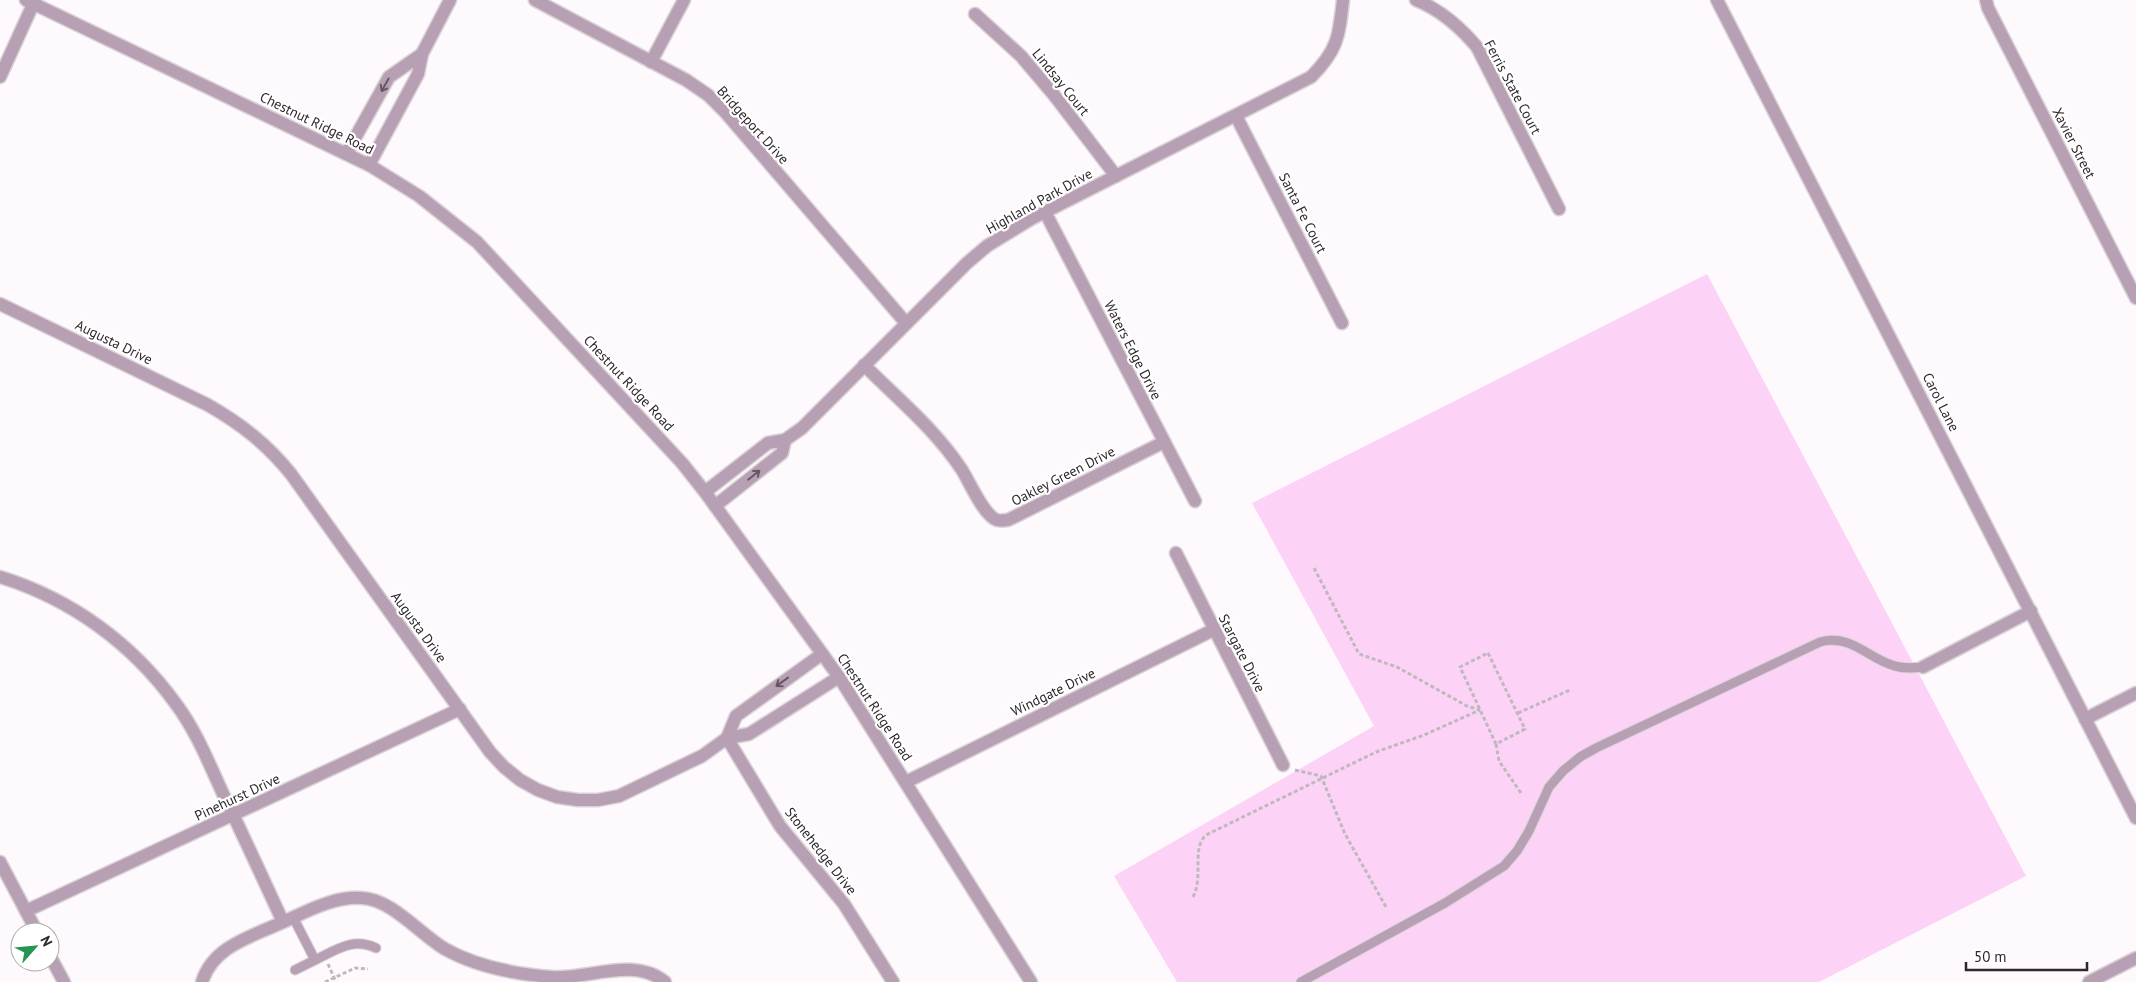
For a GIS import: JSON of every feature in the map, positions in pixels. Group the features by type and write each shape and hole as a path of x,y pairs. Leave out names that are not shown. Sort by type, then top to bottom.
{"street":[{"path":"369,166 418,74 422,54 450,0"},
{"name":"Bridgeport Drive","path":"535,0 686,80 708,95 726,113 906,323"},
{"path":"651,62 684,0"},
{"name":"Highland Park Drive","path":"705,492 768,443 785,440 802,428 967,262 987,246 1045,212 1311,77 1325,63 1332,52 1339,34 1343,0"},
{"name":"Ferris State Court","path":"1416,0 1428,5 1452,21 1477,47 1560,209"},
{"name":"Carol Lane","path":"1717,0 2136,818"},
{"name":"Xavier Street","path":"1986,0 1988,8 2136,298"},
{"path":"0,77 32,1"},
{"name":"Chestnut Ridge Road","path":"32,1 369,166 419,196 477,242 682,463 705,492 840,677 1031,982"},
{"name":"Lindsay Court","path":"975,14 1021,56 1116,176"},
{"path":"346,154 389,78 422,54"},
{"name":"Santa Fe Court","path":"1236,116 1342,323"},
{"name":"Waters Edge Drive","path":"1045,212 1195,501"},
{"name":"Augusta Drive","path":"0,304 208,404 236,421 266,445 291,474 490,752 520,780 544,792 578,800 598,800 619,796 702,756 727,738 750,734 840,677"},
{"name":"Oakley Green Drive","path":"864,365 938,436 962,470 982,504 992,517 998,520 1008,520 1164,442"},
{"path":"715,506 782,452 785,440"},
{"name":"Stargate Drive","path":"1176,553 1213,630 1285,767"},
{"path":"0,577 36,590 71,607 118,641 140,660 165,690 192,729 233,815 288,920"},
{"path":"1923,667 2030,612"},
{"name":"Windgate Drive","path":"906,782 1213,630"},
{"path":"727,738 736,716 822,654"},
{"path":"2086,719 2136,693"},
{"name":"Pinehurst Drive","path":"26,912 460,709"},
{"name":"Stonehedge Drive","path":"727,738 780,826 844,904 893,982"},
{"path":"0,862 32,922"},
{"path":"202,982 209,964 223,950 320,905 344,899 363,898 380,903 395,911 424,935 447,950 506,972 560,978 626,970 645,972 665,982"},
{"path":"2089,982 2136,958"}],"lane":[{"path":"1301,982 1445,903 1504,866 1517,851 1529,831 1549,787 1563,770 1596,748 1820,642 1837,641 1852,644 1894,666 1923,667"},
{"path":"288,920 315,960"},
{"path":"295,970 352,943 366,943 376,948"}],"path":[{"path":"1314,568 1359,654 1397,667 1467,706 1480,710"},
{"path":"1496,744 1525,729 1488,653 1460,667 1496,744 1499,760 1522,793"},
{"path":"1518,713 1570,690"},
{"path":"1193,897 1199,884 1198,856 1201,839 1206,835 1376,752 1424,736 1480,710"},
{"path":"1285,767 1322,776 1346,834 1386,907"},
{"path":"325,982 355,968 368,969"},
{"path":"334,977 336,982"}],"shaded area":[{"path":"1707,274 2026,876 1819,982 1177,982 1114,876 1374,726 1252,503"}]}
